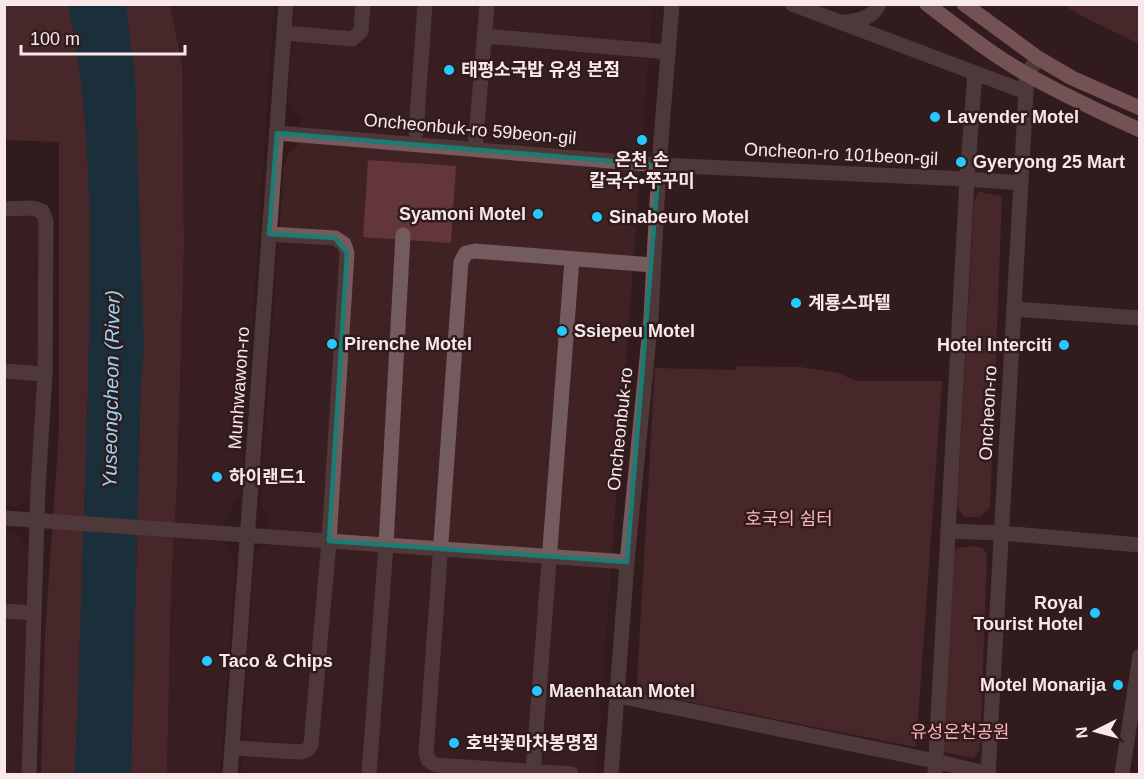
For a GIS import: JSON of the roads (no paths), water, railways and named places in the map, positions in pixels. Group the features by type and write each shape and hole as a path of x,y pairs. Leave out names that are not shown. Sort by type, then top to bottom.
{"main road":[{"path":"927,4 975,41 1027,74 1095,110 1140,130"},
{"path":"964,4 1038,58 1072,78 1140,108"}],"street":[{"name":"Munhwawon-ro","path":"230,774 286,4"},
{"path":"285,33 352,39 360,31 363,4"},
{"path":"416,132 424,4"},
{"path":"475,149 487,4"},
{"name":"Oncheonbuk-ro","path":"611,774 627,562 651,317 658,165 672,4"},
{"path":"792,4 1026,92"},
{"path":"840,23 865,19 877,10 879,4"},
{"path":"484,36 668,52"},
{"path":"1027,74 1038,58"},
{"path":"935,768 967,179 975,73"},
{"name":"Oncheon-ro","path":"988,774 1027,74"},
{"name":"Oncheonbuk-ro 59beon-gil","path":"277,133 658,165"},
{"name":"Oncheon-ro 101beon-gil","path":"658,165 1021,183"},
{"path":"4,209 32,208 42,211 46,221 45,374 37,520 30,774"},
{"path":"232,748 300,752 307,750 311,745 329,541 347,253 344,244 335,238 269,234"},
{"path":"369,774 386,545 403,235"},
{"path":"571,774 436,765 428,760 426,753 461,262 466,253 475,251 653,265"},
{"path":"533,772 572,259"},
{"path":"1014,309 1140,318"},
{"path":"5,371 45,374"},
{"path":"4,518 627,562"},
{"path":"948,531 1001,533 1140,545"},
{"path":"4,611 34,613"},
{"path":"1122,774 1140,656"},
{"path":"618,696 935,768 988,774"}],"water":[{"name":"Yuseongcheon (River)","path":"68,5 126,5 135,77 144,348 141,377 131,774 75,774 88,389 90,244 83,100"}],"place":[{"name":"태평소국밥 유성 본점","path":"449,70"},
{"name":"Lavender Motel","path":"935,117"},
{"name":"온천 손 칼국수•쭈꾸미","path":"642,140"},
{"name":"Gyeryong 25 Mart","path":"961,162"},
{"name":"Syamoni Motel","path":"538,214"},
{"name":"Sinabeuro Motel","path":"597,217"},
{"name":"계룡스파텔","path":"796,303"},
{"name":"Ssiepeu Motel","path":"562,331"},
{"name":"Pirenche Motel","path":"332,344"},
{"name":"Hotel Interciti","path":"1064,345"},
{"name":"하이랜드1","path":"217,477"},
{"name":"Royal Tourist Hotel","path":"1095,613"},
{"name":"Taco & Chips","path":"207,661"},
{"name":"Motel Monarija","path":"1118,685"},
{"name":"Maenhatan Motel","path":"537,691"},
{"name":"호박꽃마차봉명점","path":"454,743"}],"park label":[{"name":"호국의 쉼터","path":"789,519"},
{"name":"유성온천공원","path":"960,732"}]}
